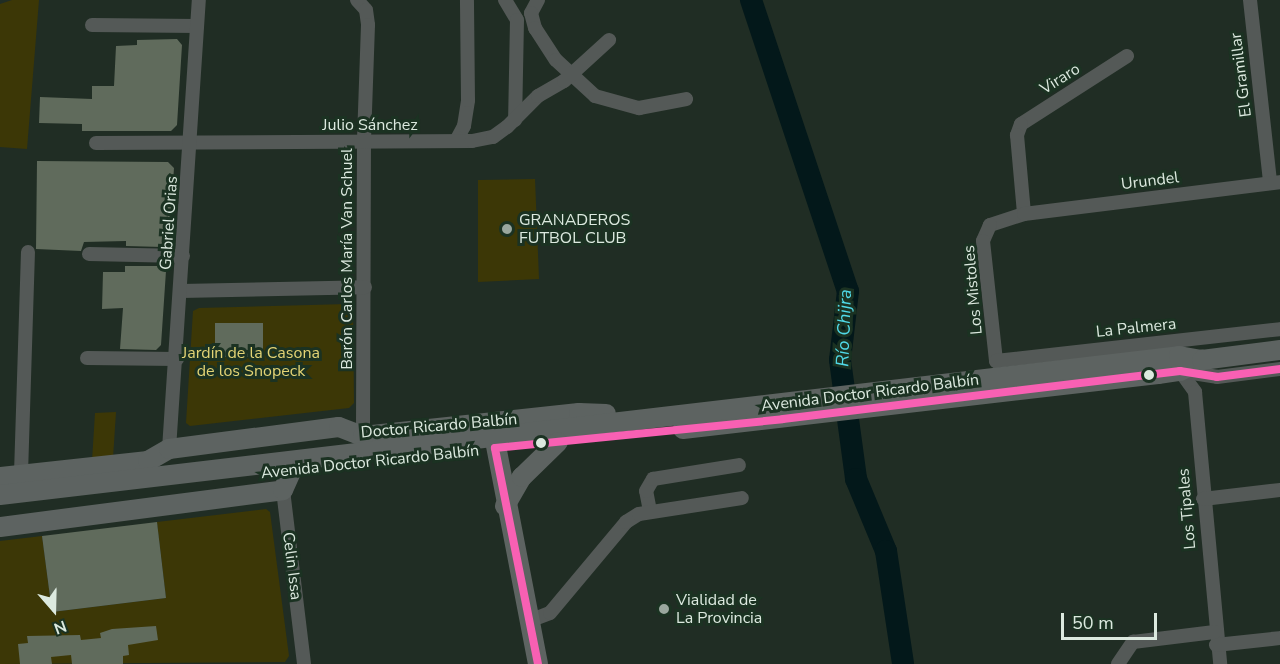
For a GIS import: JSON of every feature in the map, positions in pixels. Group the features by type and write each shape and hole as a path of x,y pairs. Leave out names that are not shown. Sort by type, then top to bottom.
{"main road":[{"name":"Avenida Doctor Ricardo Balbín","path":"0,506 292,470 494,435 558,442 782,412 996,377 1180,364 1280,350"},
{"name":"Avenida Doctor Ricardo Balbín","path":"0,495 494,435 632,421 782,412"},
{"name":"Doctor Ricardo Balbín","path":"0,477 148,460 169,449 339,427 363,436 494,435"},
{"path":"494,435 505,506 538,664"},
{"path":"505,506 522,477 558,442"},
{"path":"0,527 283,490 292,470"}],"street":[{"name":"Gabriel Orias","path":"169,449 177,359 199,0"},
{"path":"456,141 468,100 467,0"},
{"path":"505,0 517,20 515,120"},
{"path":"517,20 531,13 538,0"},
{"name":"El Gramillar","path":"1250,0 1275,182"},
{"name":"Barón Carlos María Van Schuel","path":"362,5 363,436"},
{"path":"531,13 535,28 556,60 595,96 620,105 639,108 686,99"},
{"path":"92,25 197,26"},
{"name":"Julio Sánchez","path":"96,143 456,141 493,137 515,120 538,96 572,75 609,40"},
{"name":"Viraro","path":"1024,214 1017,135 1021,124 1127,56"},
{"name":"Urundel","path":"1024,214 1275,182"},
{"name":"Los Mistoles","path":"996,377 983,241 990,225 1024,214"},
{"path":"21,474 28,252"},
{"path":"89,254 183,256"},
{"path":"181,291 364,287"},
{"name":"La Palmera","path":"996,377 1280,329"},
{"path":"87,358 177,359"},
{"path":"1180,364 1217,377 1280,369"},
{"name":"Los Tipales","path":"1180,364 1195,392 1215,638 1220,664"},
{"path":"650,511 646,491 653,479 739,465"},
{"name":"Celin Issa","path":"283,490 304,664"},
{"path":"1203,499 1280,490"},
{"path":"529,621 550,613 626,522 650,511 742,498"},
{"path":"1118,664 1133,642 1280,638"}],"green space":[{"path":"12,0 39,0 27,149 0,147 0,4"},
{"name":"GRANADEROS FUTBOL CLUB","path":"535,179 539,279 478,282 478,180"},
{"name":"Jardín de la Casona de los Snopeck","path":"348,304 353,309 354,403 349,408 190,426 186,423 193,311 199,308"},
{"path":"116,412 113,458 92,461 95,413"},
{"path":"266,509 270,512 289,656 285,662 0,664 0,541 42,536 52,612 166,598 157,522"}],"building":[{"path":"177,39 182,45 177,125 171,131 82,131 82,124 39,123 40,97 92,99 92,86 114,86 116,46 137,45 137,40"},
{"path":"37,161 168,162 174,168 169,241 162,247 126,246 126,241 84,242 81,251 36,249"},
{"path":"125,266 161,266 166,271 161,345 156,350 120,349 123,308 102,309 103,272 125,272"},
{"path":"215,323 263,323 263,357 215,357"},
{"path":"157,522 166,598 52,612 42,536"},
{"path":"156,626 158,640 128,645 129,655 123,656 123,664 72,664 71,655 51,657 52,664 20,664 18,644 28,643 27,636 80,635 81,640 101,638 100,633 112,629"}],"waterway":[{"name":"Río Chijra","path":"751,0 848,291 840,360 856,479 886,551 903,664"}],"transit line":[{"path":"538,664 495,448 783,419 1180,371 1217,377 1280,369"}],"place":[{"name":"GRANADEROS FUTBOL CLUB","path":"507,229"},
{"name":"Vialidad de La Provincia","path":"664,609"}]}
